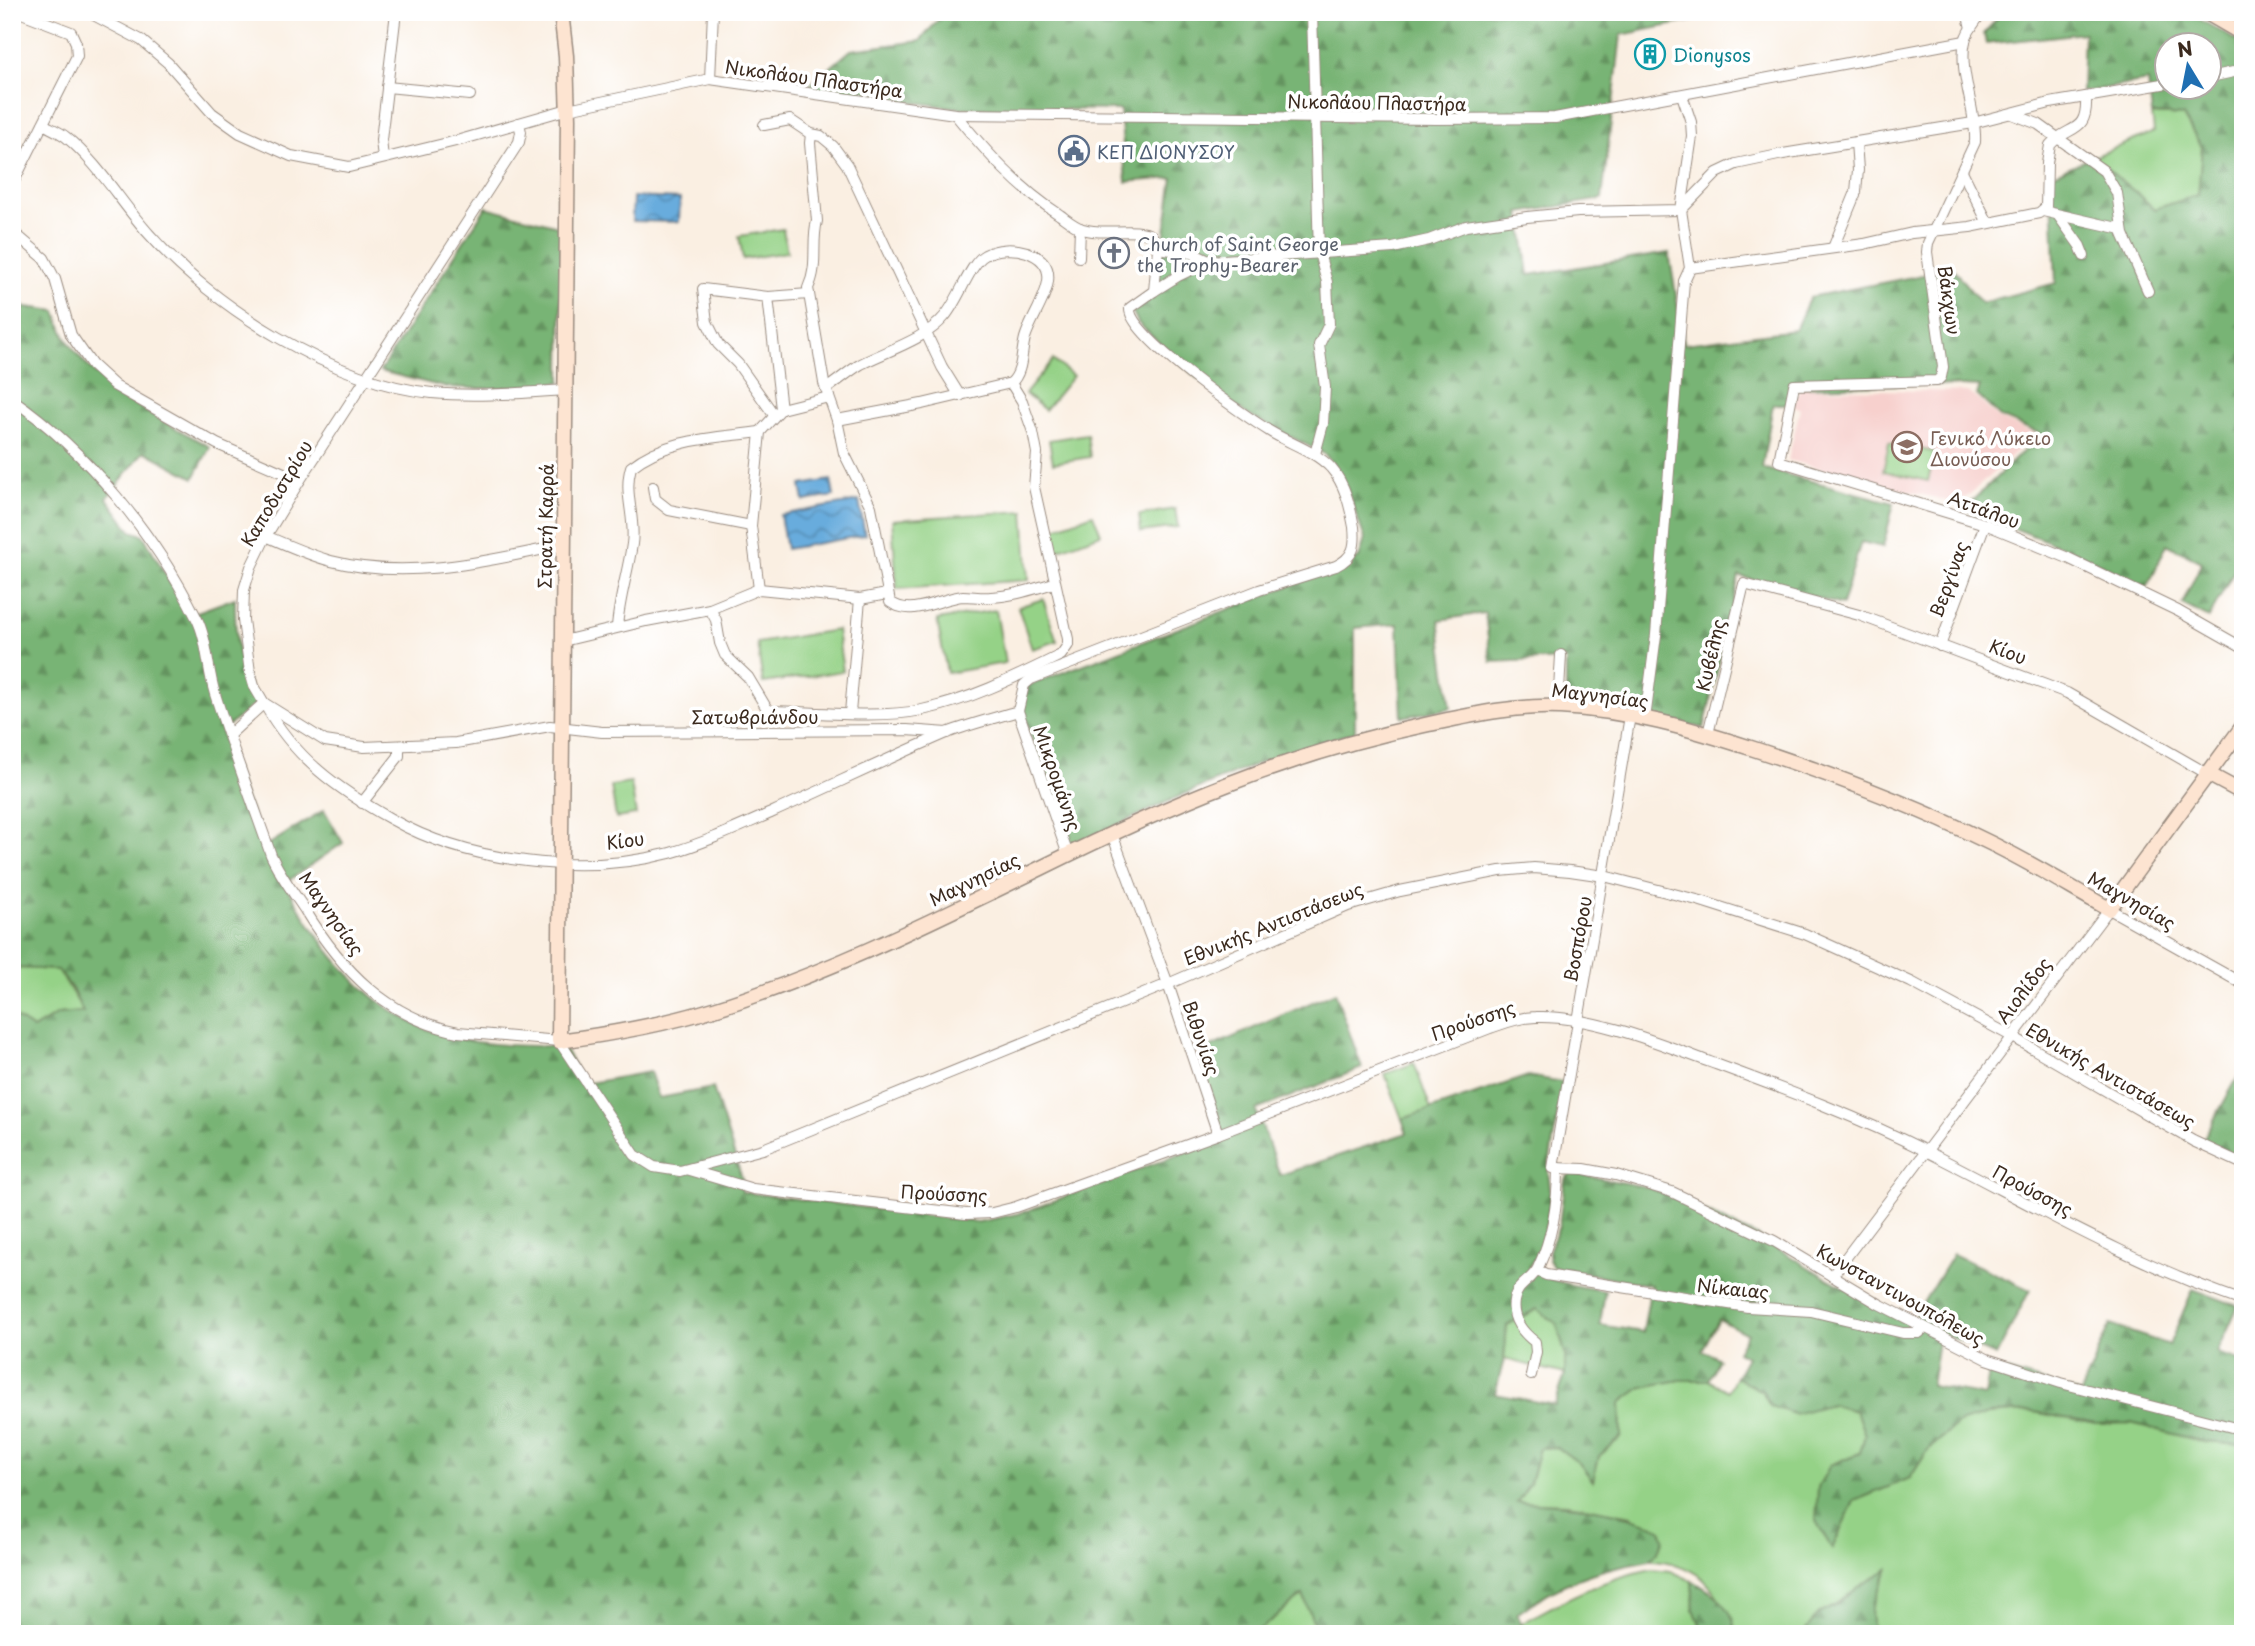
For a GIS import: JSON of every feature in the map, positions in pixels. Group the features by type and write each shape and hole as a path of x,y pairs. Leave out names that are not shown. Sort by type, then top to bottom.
{"street":[{"path":"12,185 77,56 76,43 71,32 19,12"},
{"name":"Νικολάου Πλαστήρα","path":"88,12 141,40 168,63 212,113 255,141 302,160 341,167 356,167 568,109 710,79 955,114 1555,118 1965,41"},
{"path":"383,158 381,140 396,12"},
{"name":"Στρατή Καρρά","path":"559,1041 568,109 561,12"},
{"path":"710,79 713,12"},
{"path":"1312,12 1319,253 1327,282 1329,324 1319,345 1325,387 1323,424 1315,454"},
{"path":"1967,12 1971,28"},
{"name":"Βάκχων","path":"1798,384 1901,383 1937,380 1941,377 1943,368 1927,252 1932,231 1975,142 1965,68 1965,41 1982,12"},
{"path":"2205,12 2243,34"},
{"path":"2224,74 2243,70"},
{"path":"1018,711 1024,685 1031,679 1209,608 1326,570 1345,561 1355,544 1347,497 1330,467 1315,454 1273,434 1224,402 1146,337 1130,316 1129,311 1133,305 1178,276 1209,261 1393,248 1429,240 1466,226 1527,217 1601,211 1681,211 1717,173 1730,166 1783,154 1973,123 2050,103 2154,85"},
{"path":"387,87 470,95"},
{"path":"1645,719 1656,635 1684,281 1690,268 1681,211 1692,136 1691,122 1682,94"},
{"path":"2043,211 2046,206 2050,145 2078,127 2086,116 2086,97"},
{"path":"955,114 1009,176 1048,208 1080,229 1099,233 1147,232 1152,236 1157,248 1154,291"},
{"path":"2011,114 2038,124 2104,171 2117,193 2122,229 2148,291"},
{"path":"764,125 790,120 811,134 821,136 833,146 847,165 942,367 960,396"},
{"name":"Καποδιστρίου","path":"264,703 254,686 250,672 244,629 244,590 251,567 266,536 300,480 519,142 519,123"},
{"path":"43,124 64,135 86,156 149,235 180,267 244,317 313,356 366,377 440,393 490,395 565,390"},
{"path":"811,134 817,221 814,233 813,279 808,288 809,294 827,393 837,420 844,453 871,507 890,602 902,609 912,608 964,596 988,598 1014,595 1054,583"},
{"path":"1833,248 1856,192 1856,142"},
{"path":"1962,171 1988,223"},
{"path":"1690,268 1988,223 2043,211 2122,229"},
{"path":"2058,215 2084,256"},
{"path":"1079,257 1080,229"},
{"path":"12,230 44,258 55,279 71,335 92,365 115,386 217,444 300,480"},
{"path":"1157,248 1192,253 1209,261"},
{"path":"759,589 751,526 760,432 778,412 827,393 858,366 938,324 954,305 975,264 983,256 1006,249 1021,250 1037,257 1047,269 1049,284 1025,338 1017,376 1011,383 960,396 837,420"},
{"path":"778,412 718,344 707,322 703,289 768,297 809,294"},
{"path":"768,297 778,412"},
{"path":"710,609 716,620 725,655 748,677 767,709 772,711 905,713 956,701 1060,655 1068,645 1068,639 1034,486 1037,453 1022,401 1011,383"},
{"name":"Αττάλου","path":"1798,384 1793,387 1779,461 1985,524 2068,558 2178,611 2243,648"},
{"name":"Μαγνησίας","path":"12,399 51,430 101,479 161,555 197,617 214,692 276,866 324,942 348,970 395,1007 441,1029 559,1041 639,1028 711,1010 757,995 888,941 1112,834 1225,784 1320,750 1480,714 1558,707 1630,716 1708,734 1899,801 1988,842 2243,984"},
{"path":"617,627 618,605 632,543 632,520 627,490 631,467 685,442 760,432"},
{"path":"653,486 655,499 669,510 751,526"},
{"name":"Βεργίνας","path":"1940,646 1985,524"},
{"path":"266,536 331,561 371,568 466,566 564,545"},
{"name":"Κίου","path":"1744,584 1859,615 2067,693 2243,793"},
{"name":"Κυβέλης","path":"1708,734 1744,584"},
{"path":"563,641 617,627 710,609 759,589 860,599 887,594"},
{"path":"850,713 860,599"},
{"path":"1558,707 1561,655"},
{"path":"229,734 264,703 325,741 352,747 469,742 541,727 562,727"},
{"name":"Κίου","path":"264,703 280,730 302,757 362,803 404,827 447,845 505,857 561,863 644,858 691,846 948,733 1018,711"},
{"name":"Μικρομάνης","path":"1018,711 1068,855"},
{"name":"Βοσπόρου","path":"1537,1271 1554,1221 1558,1199 1555,1168 1630,716"},
{"name":"Αιολίδος","path":"1832,1276 2109,909 2243,726"},
{"name":"Σατωβριάνδου","path":"562,727 611,732 907,730 948,733"},
{"path":"362,803 399,755 399,747"},
{"name":"Βιθυνίας","path":"1112,834 1168,984 1218,1134"},
{"name":"Εθνικής Αντιστάσεως","path":"559,1041 635,1155 654,1167 671,1171 688,1169 763,1149 1168,984 1348,906 1400,891 1478,875 1534,868 1604,876 1700,901 1805,934 1911,982 2013,1037 2193,1141 2243,1164"},
{"name":"Προύσσης","path":"688,1169 753,1189 979,1214 1016,1207 1218,1134 1511,1021 1534,1017 1579,1022 1653,1041 1832,1109 1926,1151 2063,1224 2147,1264 2243,1301"},
{"name":"Κωνσταντινουπόλεως","path":"1555,1168 1584,1169 1616,1175 1672,1192 1774,1241 1924,1328 1987,1359 2061,1383 2243,1430"},
{"path":"1531,1375 1536,1352 1535,1342 1518,1326 1513,1306 1516,1292 1537,1271"},
{"name":"Νίκαιας","path":"1537,1271 1546,1275 1691,1299 1748,1307 1811,1311 1903,1333 1919,1333 1924,1328"}],"shaded area":[{"name":"Γενικό Λύκειο Διονύσου","path":"1800,388 1967,392 1999,419 2036,434 1959,504 1788,460 1800,409 1794,406"}],"green space":[{"path":"945,12 1736,12 1621,35 1602,199 1520,213 1529,275 1669,253 1684,344 1795,330 1810,297 1953,269 1981,303 2056,283 2051,175 2093,157 2155,209 2198,195 2202,147 2183,116 2152,114 2148,81 2082,92 2084,33 1986,44 1984,34 2002,12 2186,12 2222,32 2154,32 2154,102 2224,102 2224,33 2243,44 2243,554 2209,618 2182,604 2202,562 2167,544 2147,588 2076,552 1964,509 2041,434 2000,417 1977,395 1980,387 1923,384 1796,387 1793,404 1773,404 1762,468 1894,503 1883,547 1861,542 1842,605 1739,576 1704,728 1566,701 1566,659 1491,662 1485,613 1439,620 1451,708 1402,717 1398,624 1355,628 1355,732 1271,758 1182,795 1070,847 1025,719 1023,700 1027,686 1342,566 1359,558 1365,539 1342,475 1325,454 1248,415 1196,377 1138,323 1132,310 1156,294 1173,178 1126,182 1120,110 959,108 806,88 851,50 920,41"},
{"path":"2152,114 2183,116 2202,147 2199,195 2155,209 2093,157 2154,132"},
{"path":"486,207 562,227 561,382 492,389 444,387 380,371"},
{"path":"783,229 787,252 743,259 739,236"},
{"path":"12,305 56,311 68,341 97,375 132,403 210,447 194,478 144,451 107,498 131,531 143,535 189,615 235,598 238,652 256,703 221,732 266,846 324,810 343,843 285,883 333,956 373,997 422,1027 450,1037 478,1042 563,1046 584,1084 650,1072 659,1098 713,1088 742,1179 742,1192 978,1222 1021,1213 1224,1138 1200,1058 1202,1051 1335,992 1362,1068 1256,1110 1280,1175 1407,1133 1402,1119 1528,1076 1563,1082 1548,1171 1551,1195 1547,1221 1540,1249 1529,1267 1556,1281 1605,1291 1600,1325 1643,1332 1651,1285 1553,1267 1549,1260 1549,1251 1559,1226 1565,1179 1571,1173 1647,1187 1694,1206 1758,1237 1910,1324 1953,1254 2030,1290 1996,1356 1943,1333 1938,1341 1931,1386 1985,1396 1990,1366 2081,1393 2110,1325 2169,1345 2193,1289 2238,1306 2217,1353 2243,1361 2243,1445 2205,1442 2131,1423 2096,1424 2029,1411 1988,1414 1959,1423 1928,1450 1910,1478 1854,1501 1832,1549 1816,1521 1818,1487 1830,1465 1860,1453 1865,1435 1856,1411 1831,1404 1794,1414 1770,1406 1762,1391 1736,1377 1747,1357 1737,1352 1747,1334 1719,1319 1702,1350 1719,1359 1708,1380 1680,1380 1642,1387 1620,1403 1621,1437 1599,1456 1593,1481 1579,1463 1557,1447 1539,1448 1530,1483 1517,1502 1608,1511 1661,1529 1664,1539 1650,1560 1580,1578 1548,1593 1517,1614 1526,1634 1318,1634 1303,1595 1254,1634 12,1634 12,1010 13,1016 33,1029 58,1014 83,1012 72,989 58,970 18,968 12,982","holes":["1537,1309 1557,1324 1565,1353 1565,1374 1555,1405 1495,1394 1504,1359 1507,1325"]},
{"path":"1053,360 1073,376 1045,410 1025,394"},
{"path":"1087,434 1090,457 1053,463 1049,440"},
{"path":"1889,443 1935,452 1928,481 1883,471"},
{"path":"1175,509 1178,527 1141,532 1139,515"},
{"path":"1024,511 1029,580 897,589 892,520"},
{"path":"1093,514 1101,534 1055,551 1047,531"},
{"path":"1043,599 1057,641 1032,649 1018,607"},
{"path":"996,610 1005,663 947,673 937,620"},
{"path":"837,630 843,671 763,683 757,643"},
{"path":"631,783 636,815 616,818 611,786"},
{"path":"18,968 58,970 84,1012 58,1014 33,1029 13,1016 12,982"},
{"path":"1414,1063 1431,1110 1402,1119 1385,1074"},
{"path":"2243,1068 2243,1160 2202,1141"},
{"path":"1537,1309 1557,1324 1565,1353 1565,1374 1504,1359 1507,1325"},
{"path":"1736,1377 1762,1391 1770,1406 1794,1413 1831,1404 1856,1411 1865,1435 1860,1453 1830,1465 1832,1548 1854,1501 1910,1478 1928,1450 1959,1423 1988,1414 2029,1411 2096,1424 2131,1423 2205,1442 2243,1445 2243,1499 2239,1505 2243,1506 2243,1634 1873,1634 1870,1609 1888,1570 1818,1614 1803,1634 1733,1634 1728,1613 1702,1578 1677,1565 1650,1560 1657,1553 1632,1516 1569,1504 1516,1502 1530,1483 1539,1448 1557,1447 1579,1463 1593,1481 1599,1456 1621,1437 1620,1403 1642,1387 1680,1380 1708,1380 1728,1391"},
{"path":"1652,1569 1671,1571 1692,1581 1694,1609 1705,1634 1607,1634 1602,1631 1526,1634 1521,1624 1584,1591 1617,1578"},
{"path":"1888,1569 1871,1609 1873,1634 1803,1634 1818,1614 1837,1605 1857,1588"},
{"path":"1692,1581 1707,1589 1728,1609 1734,1625 1733,1634 1703,1632 1694,1609"},
{"path":"1303,1595 1318,1634 1254,1634"}],"water":[{"path":"633,197 680,199 679,222 632,221"},
{"path":"831,480 834,496 804,501 801,485"},
{"path":"859,501 865,535 786,549 780,515"}],"place":[{"name":"Dionysos","path":"1650,54"},
{"name":"ΚΕΠ ΔΙΟΝΥΣΟΥ","path":"1074,151"},
{"name":"Church of Saint George the Trophy-Bearer","path":"1114,253"},
{"name":"Γενικό Λύκειο Διονύσου","path":"1907,447"}]}
